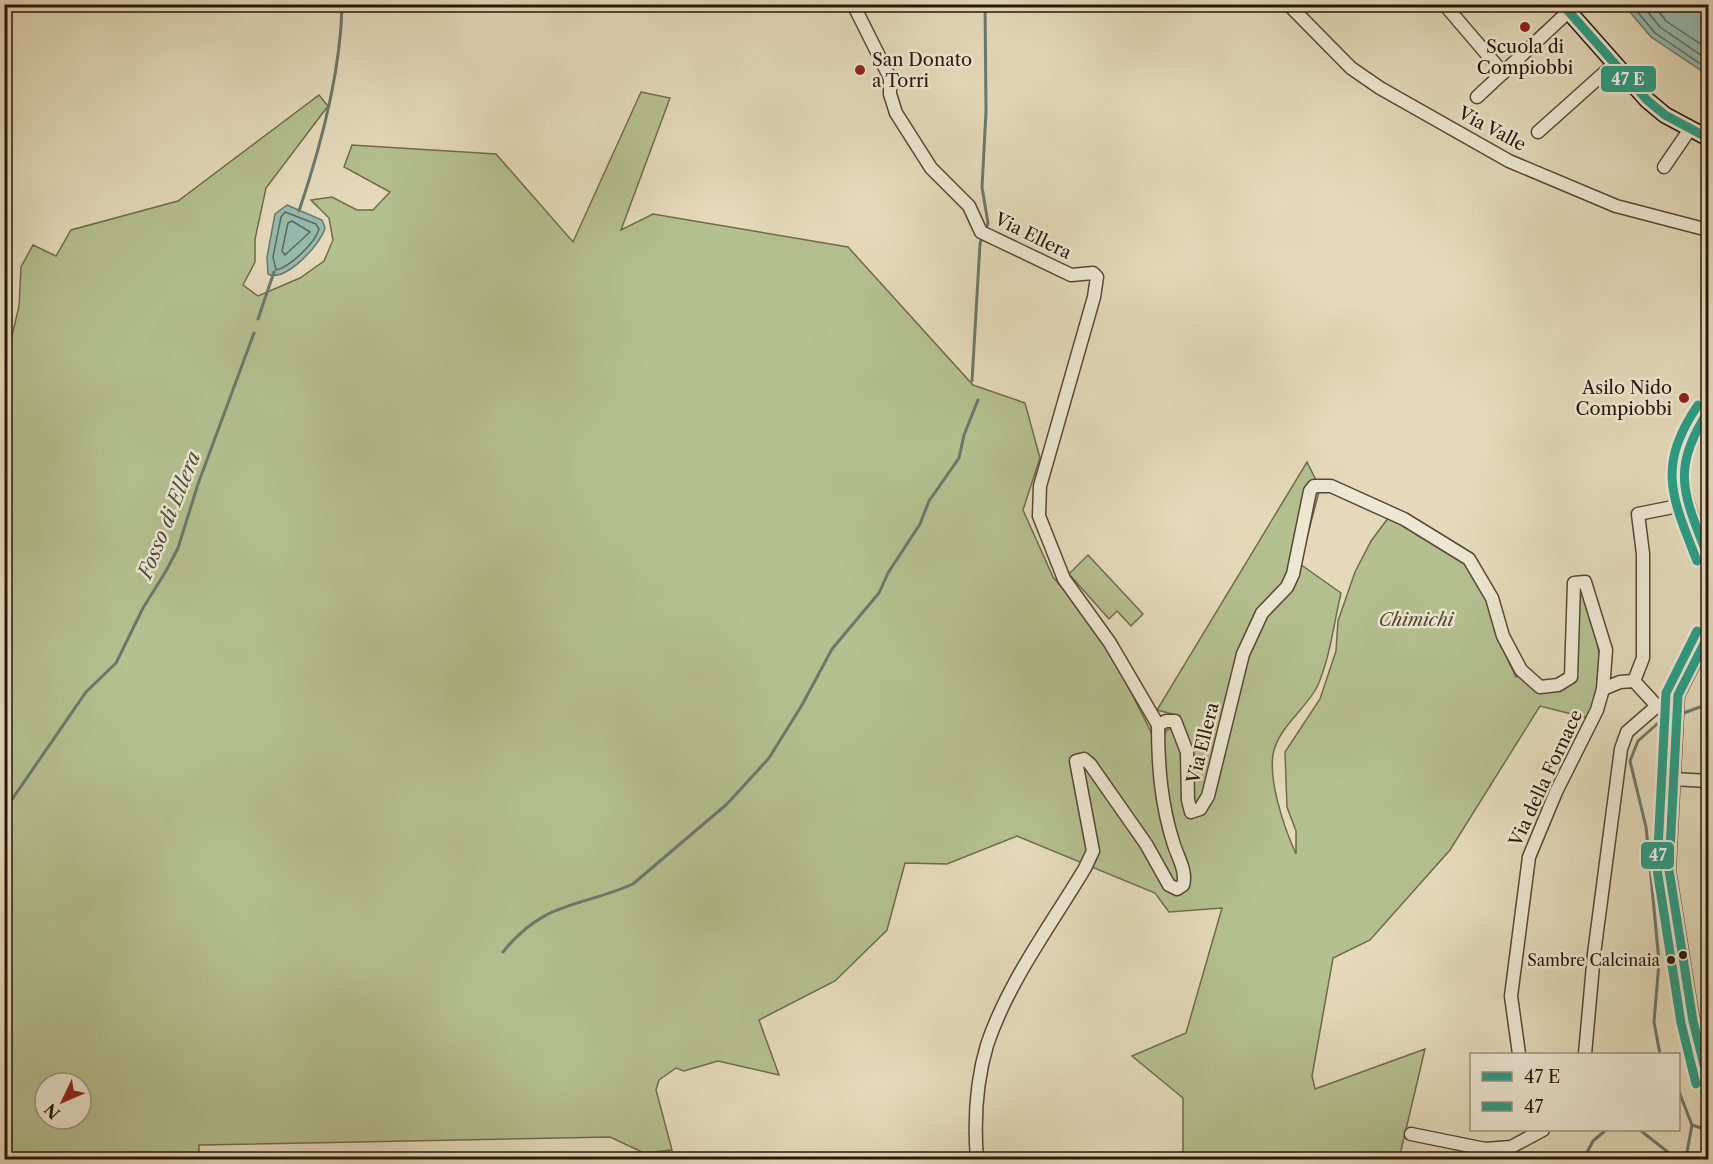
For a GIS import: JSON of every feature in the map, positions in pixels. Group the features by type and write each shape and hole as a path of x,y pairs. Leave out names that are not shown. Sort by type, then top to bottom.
{"main road":[{"path":"1565,8 1647,100 1665,115 1708,138"}],"street":[{"name":"Via Ellera","path":"853,4 890,78 890,94 896,113 931,168 969,206 986,234 1071,275 1093,273 1097,277 1094,297 1040,486 1039,516 1069,589 1110,643 1158,725 1166,720 1175,721 1187,752 1191,812 1200,809 1208,796 1243,654 1262,613 1287,587 1293,574 1310,491 1316,486 1331,486 1404,519 1469,559 1492,598 1503,636 1521,670 1540,687 1558,685 1571,677 1574,583 1585,582 1606,650 1604,689"},
{"name":"Via Valle","path":"1288,4 1351,68 1380,88 1509,161 1616,206 1708,231"},
{"path":"1444,4 1503,73"},
{"path":"1477,97 1565,8"},
{"path":"1538,132 1614,64"},
{"path":"1664,167 1690,129"},
{"path":"1708,412 1691,435 1683,458 1683,478 1688,504 1708,557"},
{"path":"1634,681 1643,657 1642,550 1638,514 1688,504"},
{"path":"1708,636 1678,695 1669,870 1693,1021 1708,1081"},
{"path":"1604,689 1620,682 1634,681"},
{"path":"1634,681 1657,706 1676,711"},
{"name":"Via della Fornace","path":"1520,1053 1511,996 1529,857 1557,792 1597,710 1604,689"},
{"path":"1585,1053 1594,954 1621,749 1627,732 1657,706"},
{"path":"977,1160 974,1118 987,1046 1014,984 1086,868 1093,851 1076,761 1082,759 1090,764 1146,844 1169,885 1177,888 1183,885 1184,874 1172,839 1158,778 1158,725"},
{"path":"1673,779 1708,781"},
{"path":"1411,1134 1485,1149 1511,1148 1541,1131"}],"green space":[{"name":"Chimichi","path":"641,92 670,98 621,230 653,214 848,247 973,385 1025,403 1040,458 1023,510 1053,577 1102,634 1154,738 1161,740 1167,730 1180,725 1180,716 1157,710 1307,462 1320,488 1300,564 1341,593 1328,653 1317,687 1283,731 1275,747 1273,758 1274,786 1296,854 1296,831 1287,807 1285,752 1320,699 1336,651 1338,621 1355,572 1371,541 1389,517 1421,531 1463,559 1486,595 1497,637 1516,677 1521,675 1541,690 1570,684 1577,587 1583,587 1599,652 1598,682 1588,718 1540,706 1450,850 1370,940 1333,958 1312,1076 1315,1089 1425,1049 1399,1159 1183,1159 1183,1098 1132,1056 1186,1033 1222,908 1169,912 1155,893 1017,836 947,864 905,863 887,930 835,981 759,1020 779,1075 718,1061 684,1071 676,1068 659,1080 656,1090 672,1150 644,1153 610,1137 199,1145 199,1159 5,1160 4,370 19,306 21,267 33,245 56,256 71,230 178,201 319,95 328,106 266,188 255,239 255,262 243,285 258,296 300,278 324,261 333,240 329,218 311,200 332,197 357,210 373,210 390,192 344,167 352,145 496,154 573,242"},
{"path":"1088,555 1143,614 1131,626 1117,611 1109,619 1069,574"}],"water":[{"path":"1624,5 1708,5 1708,75 1651,37"},
{"path":"287,205 322,220 325,228 310,252 292,268 284,273 268,274 267,257 275,214"}],"waterway":[{"name":"Fosso di Ellera","path":"299,211 328,109 338,55 342,4"},
{"path":"985,4 986,112 982,187 988,223 985,231"},
{"path":"972,381 982,237"},
{"name":"Fosso di Ellera","path":"258,319 274,272"},
{"name":"Fosso di Ellera","path":"4,811 86,692 116,663 143,608 166,571 178,548 198,484 254,333"},
{"path":"503,952 518,935 548,914 633,884 727,804 769,758 802,705 832,649 879,593 888,573 920,524 929,501 959,458 964,435 978,400"},
{"path":"1681,714 1708,704"},
{"path":"1660,1053 1654,1022 1659,962 1650,866 1646,827 1630,761 1638,741 1665,717 1674,715"},
{"path":"1641,1131 1674,1157 1680,1158 1687,1152 1692,1125 1680,1094"},
{"path":"1692,1125 1704,1129"},
{"path":"1583,1160 1593,1141 1605,1131"},
{"path":"1687,1152 1695,1159"}],"transit line":[{"path":"1562,4 1647,100 1665,115 1708,138"},
{"name":"47","path":"1697,561 1675,500 1672,482 1677,447 1698,405"},
{"path":"1708,412 1688,451 1685,468 1688,500 1708,557"},
{"name":"47","path":"1696,1084 1681,1023 1657,869 1666,693 1697,631"},
{"path":"1708,636 1678,695 1669,870 1693,1021 1708,1081"}],"place":[{"name":"Scuola di Compiobbi","path":"1525,27"},
{"name":"San Donato a Torri","path":"860,70"},
{"name":"Asilo Nido Compiobbi","path":"1684,398"},
{"name":"Sambre Calcinaia","path":"1671,960"}]}
